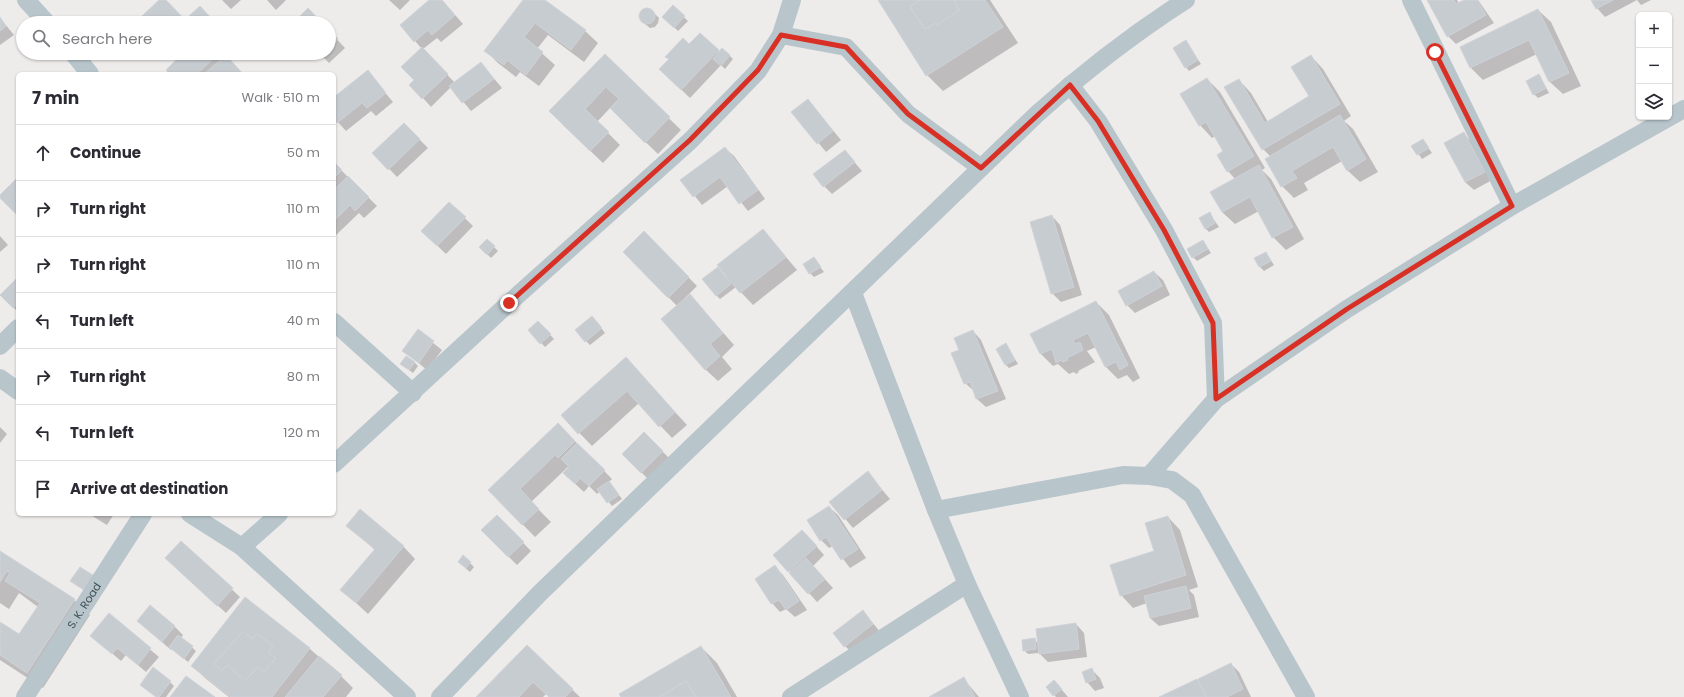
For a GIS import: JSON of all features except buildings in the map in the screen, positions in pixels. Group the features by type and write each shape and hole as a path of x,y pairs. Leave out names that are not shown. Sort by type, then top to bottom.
{"street":[{"path":"26,0 41,16"},
{"path":"336,462 413,393 509,303 690,140 758,70 781,35 792,0"},
{"path":"440,697 540,593 981,168 1070,85 1142,28 1186,0"},
{"path":"1411,0 1512,206"},
{"path":"781,35 846,47 908,114 981,168"},
{"path":"78,60 88,72"},
{"path":"1070,85 1098,121 1156,216 1213,323 1216,399"},
{"path":"1149,476 1216,399 1347,309 1512,206 1684,109"},
{"path":"853,293 936,510 967,584 1020,697"},
{"path":"336,324 413,393"},
{"path":"0,346 16,330"},
{"path":"0,378 16,390"},
{"path":"936,510 1123,475 1149,476 1172,480 1192,495 1306,697"},
{"name":"S. K. Road","path":"24,697 142,516"},
{"path":"193,516 242,548 407,697"},
{"path":"242,548 277,516"},
{"path":"791,697 967,584"}],"route":[{"path":"509,303 690,140 758,70 781,35 846,47 908,114 981,168 1037,114 1070,85 1098,121 1164,230 1213,323 1216,399 1347,309 1512,206 1435,52"}]}
